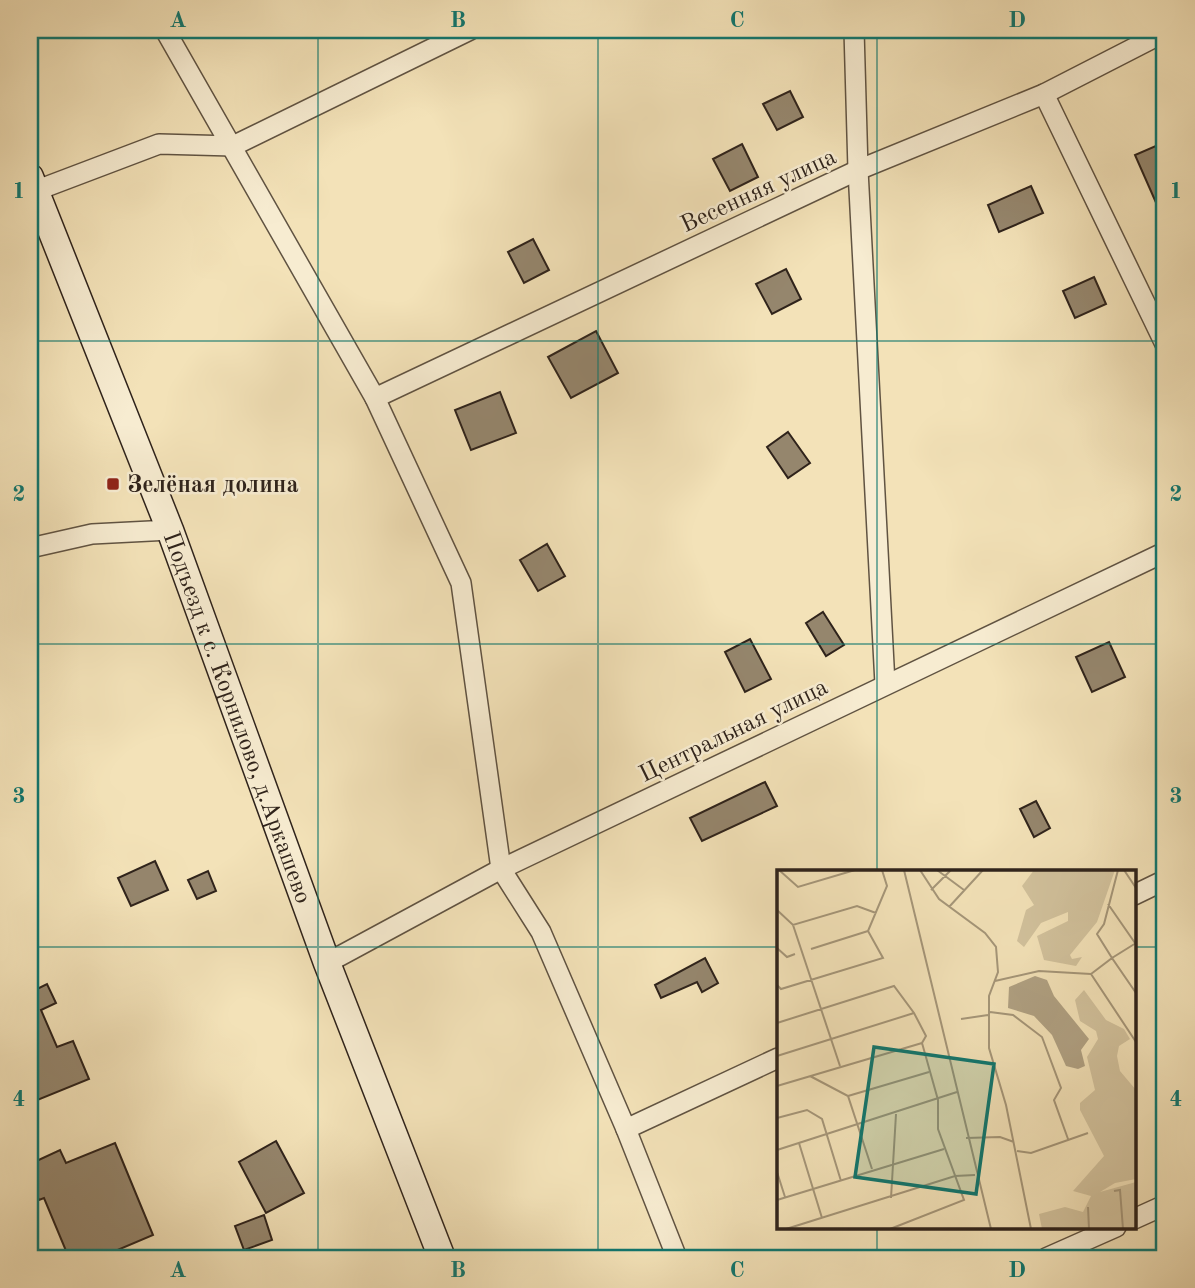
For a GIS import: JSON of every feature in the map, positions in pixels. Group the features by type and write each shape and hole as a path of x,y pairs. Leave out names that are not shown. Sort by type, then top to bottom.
{"street":[{"path":"165,30 375,398 461,583 501,869 541,932 626,1129 677,1258"},
{"path":"33,184 159,144 233,146 470,30"},
{"path":"854,30 858,170 885,684"},
{"name":"Весенняя улица","path":"375,398 858,170 1044,94 1165,32"},
{"path":"1044,94 1165,344"},
{"name":"Подъезд к с. Корнилово, д.Аркашево","path":"33,184 170,530 327,963 442,1258"},
{"path":"30,548 92,534 170,530"},
{"name":"Центральная улица","path":"327,963 501,869 1165,552"},
{"path":"1136,894 1165,880"},
{"path":"626,1129 777,1059"},
{"path":"1136,1218 1165,1205"},
{"path":"1046,1258 1114,1228"}],"building":[{"path":"790,91 803,117 777,130 763,104"},
{"path":"1165,142 1165,223 1135,155"},
{"path":"742,144 758,177 730,191 713,159"},
{"path":"1031,186 1043,213 999,232 988,205"},
{"path":"533,239 549,270 524,283 508,252"},
{"path":"786,269 801,299 772,314 756,284"},
{"path":"1094,277 1106,304 1075,318 1063,291"},
{"path":"596,331 618,373 571,398 548,357"},
{"path":"500,392 516,433 471,450 455,410"},
{"path":"788,432 810,463 788,478 767,447"},
{"path":"547,544 565,576 538,591 520,560"},
{"path":"823,612 844,645 826,656 806,623"},
{"path":"750,639 771,679 745,692 725,652"},
{"path":"1109,642 1125,677 1092,692 1076,657"},
{"path":"765,782 777,806 702,841 690,818"},
{"path":"1036,801 1050,828 1034,837 1020,809"},
{"path":"155,861 168,890 131,906 118,878"},
{"path":"208,871 216,891 197,899 188,880"},
{"path":"705,958 718,983 702,992 697,982 661,998 655,985"},
{"path":"30,983 33,991 47,984 56,1003 41,1010 57,1047 73,1041 89,1079 35,1101 30,1087"},
{"path":"276,1141 304,1193 266,1213 239,1162"},
{"path":"115,1143 153,1235 108,1254 110,1258 69,1258 44,1198 39,1200 30,1181 30,1164 60,1150 66,1163"},
{"path":"264,1215 272,1240 244,1250 235,1226"}],"place":[{"name":"Зелёная долина","path":"113,484"}]}
